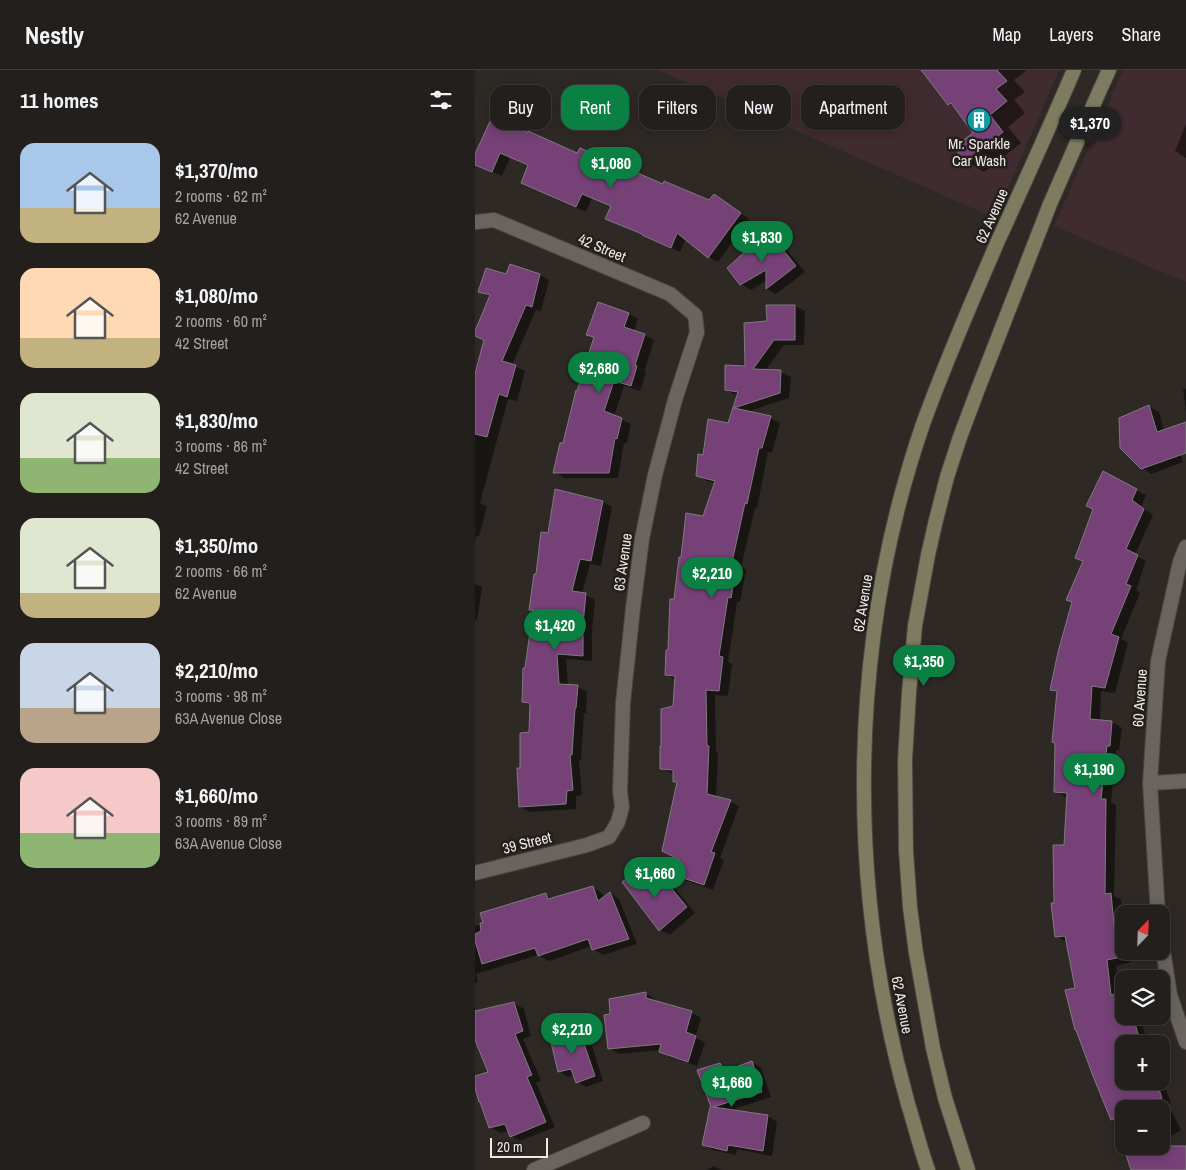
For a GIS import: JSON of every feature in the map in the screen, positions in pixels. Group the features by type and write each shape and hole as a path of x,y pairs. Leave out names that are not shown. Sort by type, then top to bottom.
{"main road":[{"name":"62 Avenue","path":"928,1170 893,1045 878,965 872,918 867,870 864,782 870,671 887,561 899,504 923,424 971,302 1074,70"},
{"name":"62 Avenue","path":"968,1170 945,1098 933,1048 910,907 905,851 905,760 915,626 936,520 960,437 1051,204 1109,70"}],"street":[{"name":"42 Street","path":"475,222 494,220 670,294 695,315 697,332"},
{"name":"63 Avenue","path":"587,845 609,837 618,822 622,807 620,790 623,703 633,608 643,539 655,475 675,400 697,332"},
{"name":"60 Avenue","path":"1157,905 1150,783 1158,661 1180,562 1186,547"},
{"path":"1150,783 1186,782"},
{"name":"39 Street","path":"475,873 587,845"},
{"path":"1165,960 1171,995 1186,1042"},
{"path":"534,1170 643,1123"}],"shaded area":[{"path":"658,70 1059,70 995,218 791,128 791,85 726,85 726,100 716,95 716,85 692,85"},
{"path":"1123,70 1186,70 1186,282 1054,226"}],"building":[{"name":"Mr. Sparkle Car Wash","path":"921,70 997,70 1007,81 996,89 1007,101 990,115 1003,132 965,162 954,147 973,133 951,103 948,105"},
{"path":"490,121 490,130 521,130 528,133 528,131 577,153 580,148 663,184 664,181 709,200 714,194 741,213 708,258 677,233 671,248 605,219 611,206 582,194 576,207 521,183 528,165 500,153 492,172 475,165 475,154"},
{"path":"772,236 796,266 766,289 766,270 740,285 727,268 748,249 751,252"},
{"path":"510,264 540,274 532,307 526,305 502,361 516,365 507,397 499,394 487,437 475,434 475,374 484,340 475,336 475,331 490,295 478,292 486,268 506,274"},
{"path":"598,302 629,313 624,327 645,334 635,365 637,366 631,386 614,381 604,411 622,418 617,439 615,438 609,473 553,473 560,443 563,443 576,390 594,337 586,335"},
{"path":"766,305 795,305 795,340 774,340 753,369 781,370 780,393 734,408 771,416 762,448 759,448 732,562 737,563 731,598 728,597 719,656 723,657 719,691 706,690 707,746 709,746 707,794 731,800 711,852 715,853 704,885 665,872 680,860 662,851 677,782 673,782 673,770 660,769 661,709 673,706 675,676 665,675 670,599 674,599 686,513 703,516 715,481 696,476 698,454 703,455 708,419 728,423 738,392 725,390 725,365 745,366 744,323 767,321"},
{"path":"1149,405 1157,432 1186,422 1186,453 1141,469 1120,448 1119,418"},
{"path":"1103,471 1137,489 1132,500 1144,509 1126,549 1138,555 1126,584 1131,586 1111,634 1119,637 1105,688 1092,686 1090,719 1112,721 1110,746 1107,746 1101,799 1106,799 1105,894 1111,893 1115,935 1115,958 1107,960 1111,995 1115,994 1115,1025 1135,1025 1138,1035 1115,1035 1115,1090 1159,1090 1162,1098 1160,1100 1115,1100 1115,1118 1111,1120 1075,1030 1065,990 1075,988 1065,936 1055,937 1051,903 1054,903 1053,845 1064,845 1067,793 1054,792 1055,743 1052,742 1057,691 1050,690 1072,602 1066,600 1083,561 1075,558 1093,509 1086,506"},
{"path":"555,489 603,501 591,561 580,559 572,591 586,593 583,624 583,656 557,654 559,684 578,685 572,755 570,755 573,790 567,791 566,804 519,807 517,768 520,768 520,733 529,732 530,703 522,702 523,668 525,668 533,610 529,610 541,532 548,533"},
{"path":"638,870 654,889 657,871 687,907 659,931 622,882"},
{"path":"593,886 598,901 610,892 629,939 592,950 588,939 538,956 535,948 482,964 475,941 475,934 481,931 480,923 483,923 480,913 546,893 548,899"},
{"path":"646,992 646,998 692,1011 686,1032 696,1036 688,1062 659,1052 661,1044 608,1049 604,1015 610,1014 609,999"},
{"path":"514,1002 523,1031 515,1034 532,1075 527,1077 546,1122 510,1137 505,1124 489,1128 475,1088 475,1076 488,1072 475,1040 475,1011"},
{"path":"579,1029 595,1076 576,1083 571,1069 558,1072 550,1038"},
{"path":"752,1061 762,1092 713,1107 768,1115 763,1151 728,1145 727,1151 702,1145 711,1107 697,1070 720,1063 725,1071"},
{"path":"1170,1146 1186,1146 1186,1170 1131,1170 1126,1155 1170,1155"}],"place":[{"name":"Mr. Sparkle Car Wash","path":"979,120"}]}
